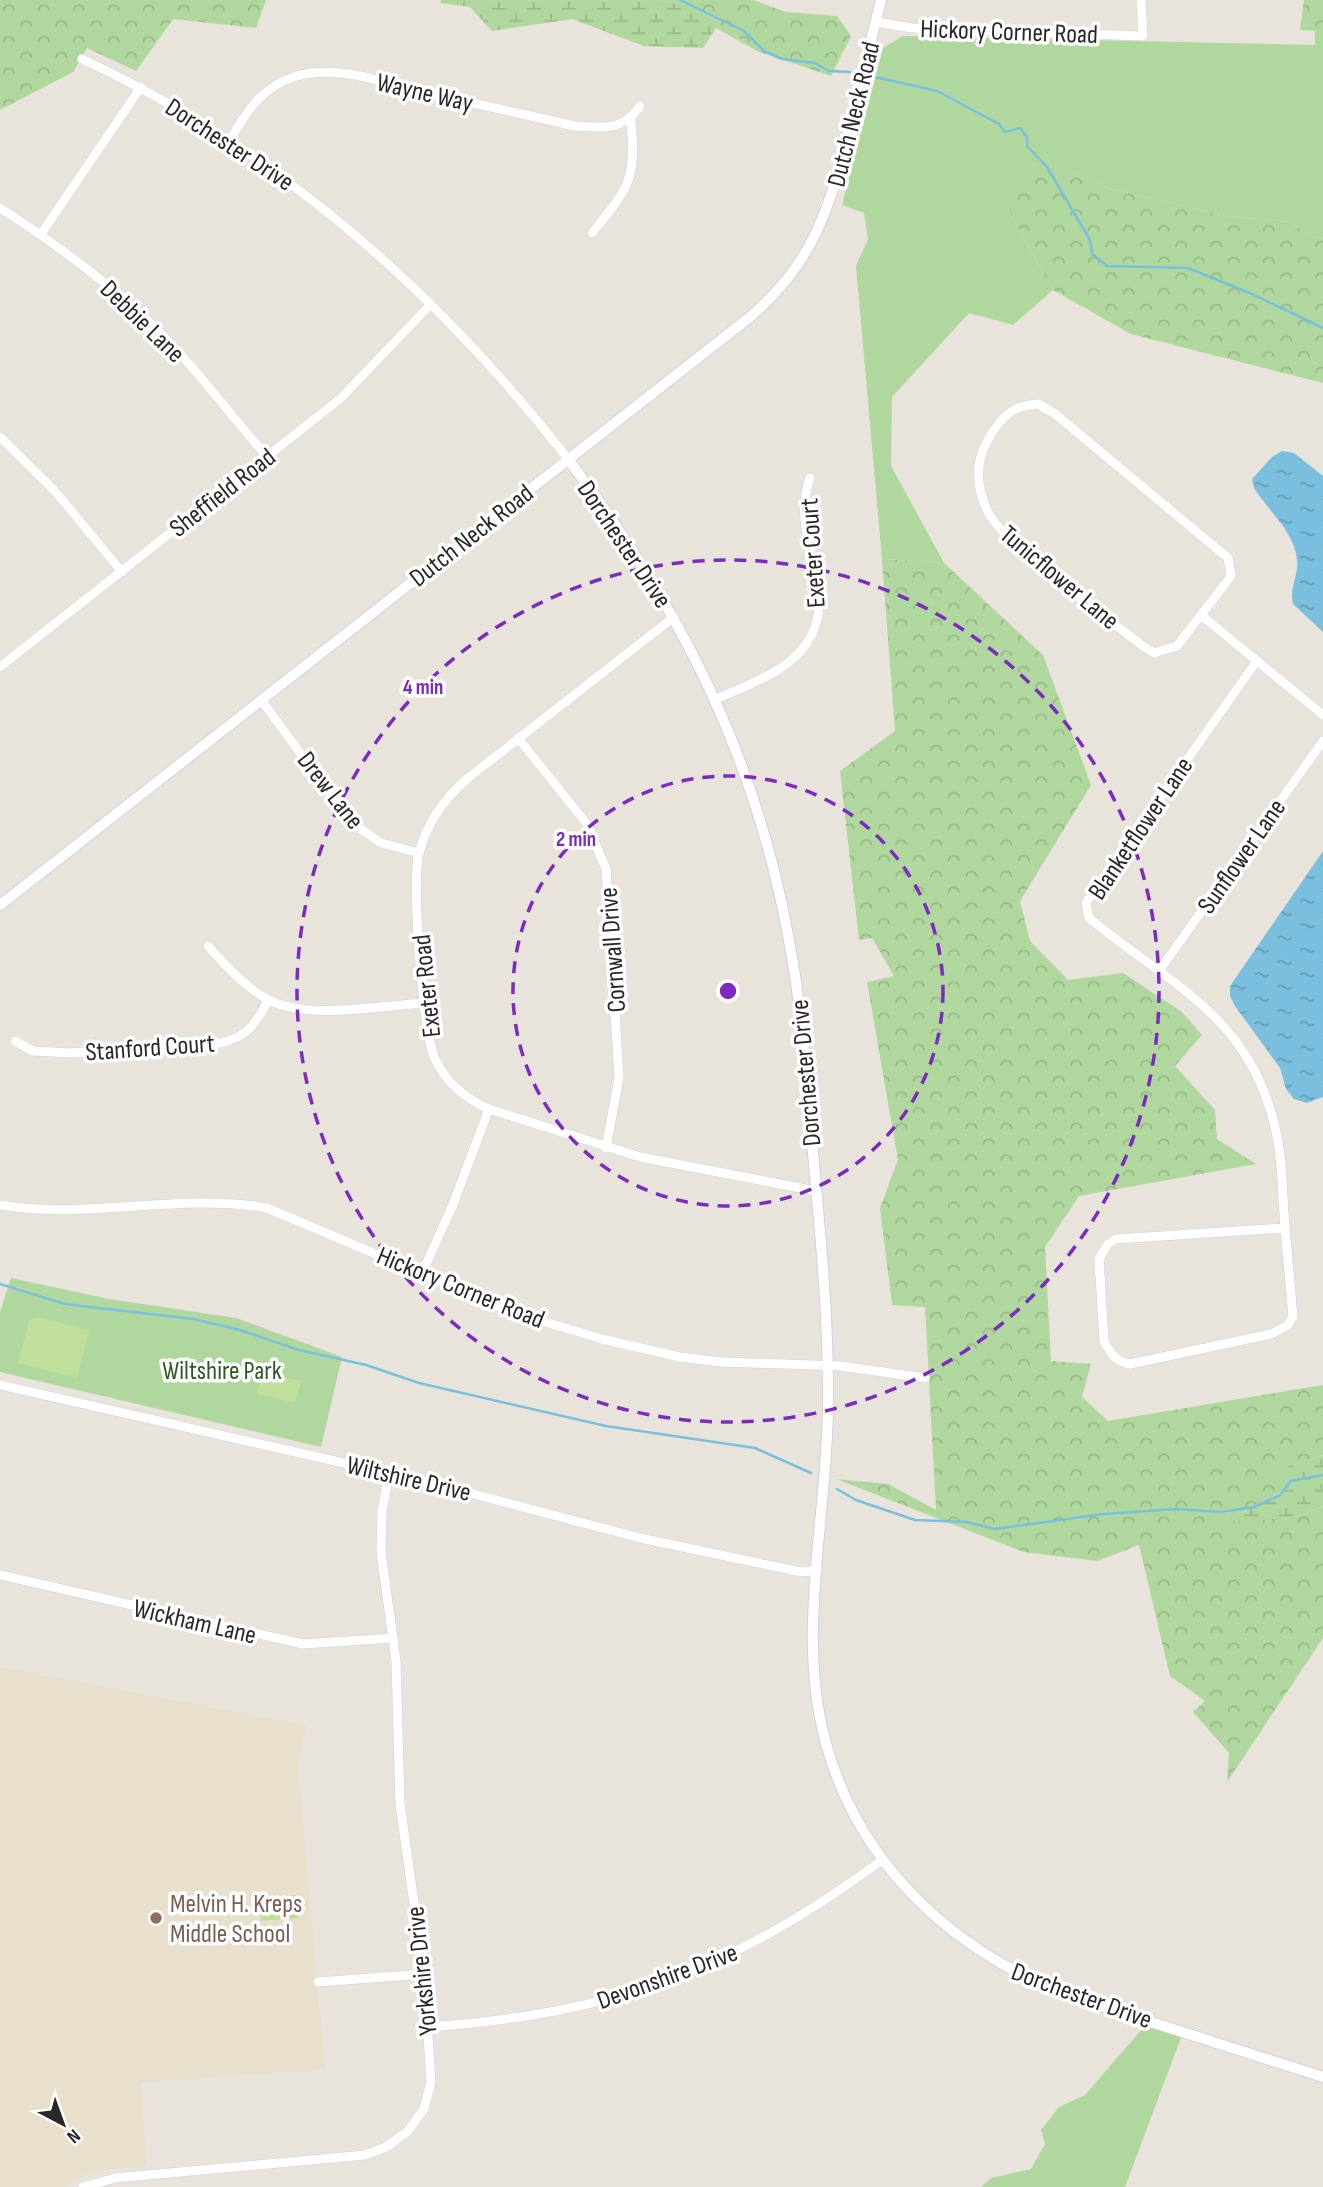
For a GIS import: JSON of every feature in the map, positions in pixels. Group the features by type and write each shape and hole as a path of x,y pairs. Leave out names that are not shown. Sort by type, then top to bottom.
{"street":[{"name":"Dutch Neck Road","path":"0,905 750,317 777,293 800,264 823,221 832,197 881,0"},
{"name":"Hickory Corner Road","path":"876,22 912,28 1143,36 1141,0"},
{"name":"Dorchester Drive","path":"82,60 141,87 229,141 318,204 431,304 498,374 568,459 639,558 674,617 716,699 755,805 784,912 797,986 816,1191 828,1365 828,1439 811,1641 819,1714 842,1788 882,1860 912,1896 955,1935 1010,1971 1070,1996 1323,2077"},
{"name":"Wayne Way","path":"229,141 248,110 264,94 296,76 315,72 356,77 575,126 603,127 631,120"},
{"path":"41,234 141,87"},
{"path":"592,233 631,179 634,159 631,120 640,106"},
{"name":"Debbie Lane","path":"0,208 41,234 143,316 183,358 267,457"},
{"name":"Sheffield Road","path":"0,667 358,384 431,304"},
{"name":"Tunicflower Lane","path":"1038,404 1055,413 1228,558 1231,575 1201,615 1177,646 1154,653 1005,535 988,512 977,473 982,450 1004,416 1020,405 1038,404"},
{"path":"0,437 54,489 122,572"},
{"name":"Exeter Court","path":"716,699 777,672 797,656 812,634 819,608 804,519 810,478"},
{"path":"1201,615 1323,715"},
{"name":"Exeter Road","path":"674,617 518,738 447,798 429,827 419,853 417,885 427,1035 443,1073 466,1096 489,1109 606,1148 816,1191"},
{"name":"Blanketflower Lane","path":"1256,662 1086,903 1089,918 1181,985 1217,1016 1247,1053 1265,1087 1276,1130 1285,1228 1293,1316 1283,1329 1271,1334 1130,1364 1122,1363 1110,1351 1104,1341 1099,1259 1108,1244 1116,1239 1285,1228"},
{"name":"Drew Lane","path":"262,701 351,822 381,843 419,853"},
{"name":"Cornwall Drive","path":"518,738 587,824 606,869 619,1077 606,1148"},
{"name":"Sunflower Lane","path":"1160,971 1323,741"},
{"path":"208,946 224,964 268,1000 312,1010 424,1003"},
{"name":"Stanford Court","path":"15,1041 33,1051 70,1054 220,1043 237,1038 253,1027 268,1000"},
{"path":"422,1273 452,1207 489,1109"},
{"name":"Hickory Corner Road","path":"0,1205 54,1212 241,1204 267,1208 473,1296 558,1327 680,1357 744,1363 828,1365 925,1378"},
{"name":"Wiltshire Drive","path":"0,1385 512,1502 659,1542 801,1572 817,1570"},
{"name":"Yorkshire Drive","path":"83,2187 115,2178 375,2153 408,2131 424,2109 431,2082 424,1974 400,1804 393,1638 380,1539 389,1474"},
{"name":"Wickham Lane","path":"0,1575 303,1644 393,1638"},
{"name":"Devonshire Drive","path":"428,2026 539,2016 652,1987 762,1940 882,1860"},
{"path":"318,1982 424,1974"}],"shaded area":[{"name":"Melvin H. Kreps Middle School","path":"0,1667 306,1726 298,1767 325,2069 141,2082 146,2165 91,2172 63,2187 0,2187"}],"green space":[{"path":"0,0 266,0 256,28 173,19 136,71 87,48 73,72 0,110"},
{"path":"441,0 654,0 694,6 757,51 716,28 703,48 644,46 572,19 492,31 470,7 440,3"},
{"path":"654,0 753,0 786,12 837,16 851,36 831,76 757,51 694,6"},
{"path":"1304,0 1323,0 1323,31 1300,30"},
{"path":"1315,31 1323,31 1323,238 1309,235 1291,222 1225,216 1108,188 1065,168 1011,215 1053,290 1013,325 969,313 892,397 891,466 944,563 882,559 856,266 868,239 864,213 842,205 883,48 903,36 1315,45"},
{"path":"1037,167 1065,168 1108,188 1225,216 1291,222 1309,235 1323,238 1323,383 1131,334 1053,290 1011,215 1014,187"},
{"path":"882,559 944,563 1043,655 1091,785 1020,901 1030,941 1068,980 1123,973 1182,1012 1202,1035 1175,1066 1215,1110 1217,1139 1256,1164 1079,1196 1045,1247 1051,1361 1091,1364 1082,1397 1108,1421 1323,1385 1323,1455 1274,1471 1289,1488 1221,1523 1301,1516 1323,1506 1323,1638 1227,1782 1229,1753 1193,1712 1205,1701 1170,1676 1139,1545 1097,1561 1024,1552 836,1479 888,1484 936,1510 925,1307 892,1305 880,1208 898,1160 867,982 894,976 872,938 859,940 840,771 895,731"},
{"name":"Wiltshire Park","path":"11,1278 109,1299 236,1318 342,1357 321,1447 0,1372 0,1312"},
{"path":"39,1317 89,1330 77,1378 18,1363 29,1321"},
{"path":"262,1372 301,1381 295,1403 257,1394"},
{"path":"1323,1455 1323,1506 1301,1516 1219,1524 1288,1489 1274,1471"},
{"path":"296,1895 298,1918 261,1921 259,1898"},
{"path":"1149,2021 1183,2032 1125,2187 981,2187 991,2178 1031,2169 1045,2144 1041,2130 1059,2107 1085,2095"}],"water":[{"path":"1282,451 1294,453 1323,476 1323,632 1293,604 1292,592 1297,566 1295,550 1286,531 1254,488 1252,479 1272,457"},
{"path":"1323,851 1323,1097 1307,1103 1294,1099 1286,1089 1280,1068 1235,1006 1230,996 1230,986"}],"waterway":[{"path":"680,0 744,31 764,51 782,59 815,63 829,71 850,72"},
{"path":"875,77 937,91 999,124 1005,132 1020,128 1027,137 1027,146 1047,167 1090,240 1092,254 1107,266 1188,268 1252,294 1323,328"},
{"path":"0,1284 65,1304 193,1319 240,1330 299,1350 366,1365 419,1383 606,1426 755,1448 811,1473"},
{"path":"837,1489 856,1500 915,1520 967,1522 995,1529 1103,1514 1177,1509 1220,1512 1254,1507 1280,1495 1291,1481 1323,1475"}],"place":[{"name":"Melvin H. Kreps Middle School","path":"156,1918"}]}
